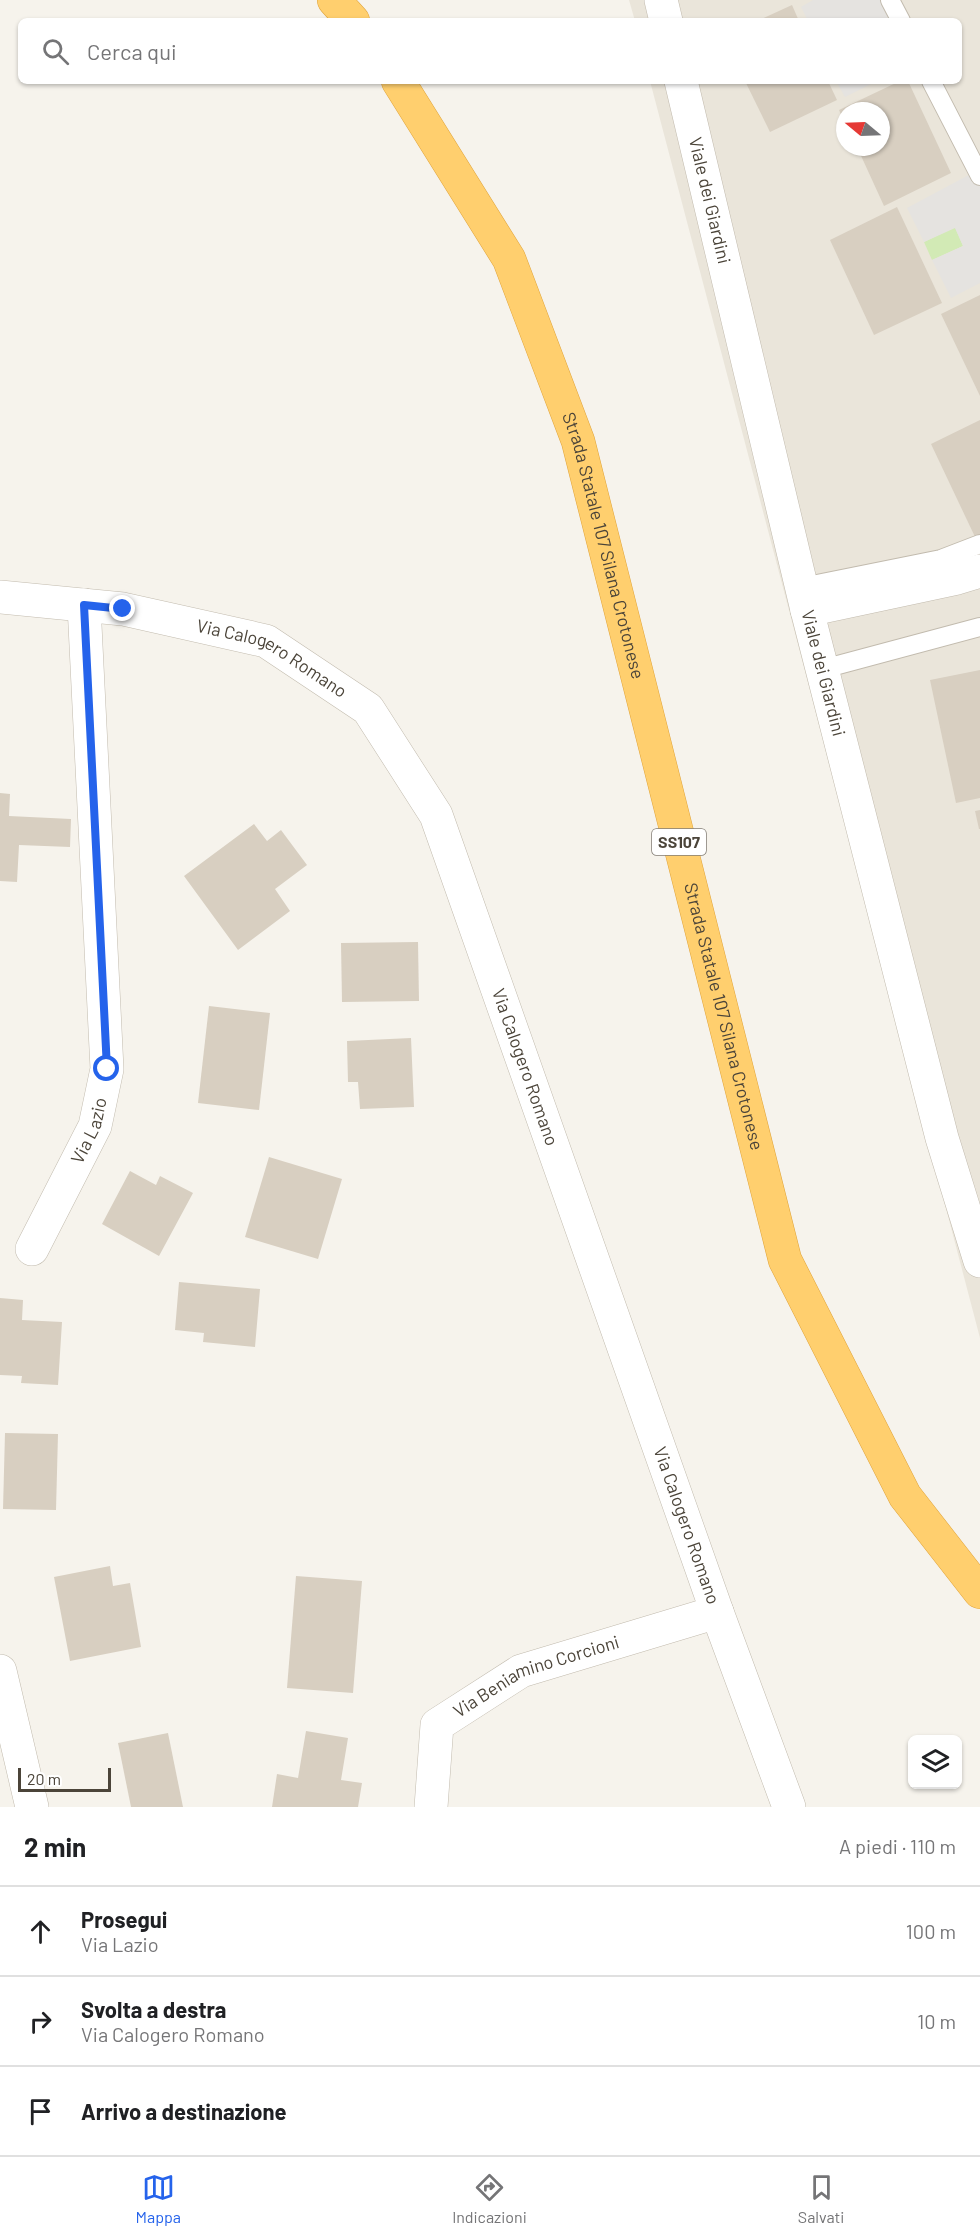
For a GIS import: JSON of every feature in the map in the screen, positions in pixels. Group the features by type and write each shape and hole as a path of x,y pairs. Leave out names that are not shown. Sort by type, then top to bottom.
{"highway":[{"path":"334,0 350,18"},
{"name":"Strada Statale 107 Silana Crotonese","path":"400,84 509,259 578,441 785,1260 905,1496 980,1592"}],"street":[{"path":"661,0 665,18"},
{"name":"Viale dei Giardini","path":"682,84 805,599 942,1138 980,1261"},
{"path":"805,599 957,578 980,571"},
{"name":"Via Calogero Romano","path":"0,597 123,609 266,641 368,709 436,815 717,1612 789,1807"},
{"name":"Via Lazio","path":"32,1249 95,1126 107,1069 84,605"},
{"name":"Via Beniamino Corcioni","path":"431,1807 437,1725 521,1671 717,1612"},
{"path":"0,1671 32,1807"}],"lane":[{"path":"890,0 899,18"},
{"path":"933,84 980,176"},
{"path":"805,599 941,559 980,544"},
{"path":"823,669 980,627"}],"shaded area":[{"path":"629,0 980,0 980,1338 651,84 962,84 962,18 634,18"},
{"path":"813,0 898,0 907,18 806,18 801,7"},
{"path":"838,84 871,84 845,97"},
{"path":"980,169 980,283 951,298 932,260 963,246 955,228 924,242 907,208"}],"green space":[{"path":"955,227 963,246 932,260 924,242"}],"building":[{"path":"792,5 798,18 764,18"},
{"path":"746,84 829,84 837,100 770,132"},
{"path":"894,84 909,84 951,173 884,206 861,156 890,156 890,102 856,102"},
{"path":"897,207 942,303 874,335 830,240"},
{"path":"980,295 980,396 941,314"},
{"path":"980,420 980,537 976,539 931,444"},
{"path":"980,670 980,798 956,803 930,680"},
{"path":"0,793 10,794 9,816 71,819 70,847 19,845 17,882 0,881"},
{"path":"980,810 980,829 979,829 975,811"},
{"path":"254,824 267,841 281,830 307,865 275,889 290,911 238,950 184,876"},
{"path":"418,942 419,1001 342,1002 341,943"},
{"path":"209,1006 270,1013 259,1110 198,1103"},
{"path":"411,1038 414,1107 360,1109 358,1082 348,1082 347,1041"},
{"path":"269,1157 342,1179 318,1259 245,1237"},
{"path":"130,1171 156,1185 160,1176 193,1193 159,1256 102,1224"},
{"path":"179,1282 260,1289 255,1347 203,1342 204,1333 175,1330"},
{"path":"0,1298 23,1300 22,1320 62,1322 58,1385 21,1383 22,1376 0,1375"},
{"path":"5,1433 58,1434 56,1510 3,1509"},
{"path":"110,1566 113,1586 130,1583 141,1647 70,1661 54,1577"},
{"path":"296,1576 362,1581 353,1693 287,1688"},
{"path":"306,1731 348,1738 341,1780 362,1783 358,1807 272,1807 277,1774 298,1778"},
{"path":"168,1733 183,1807 131,1807 118,1743"}],"route":[{"path":"107,1069 84,605 123,609"}]}
